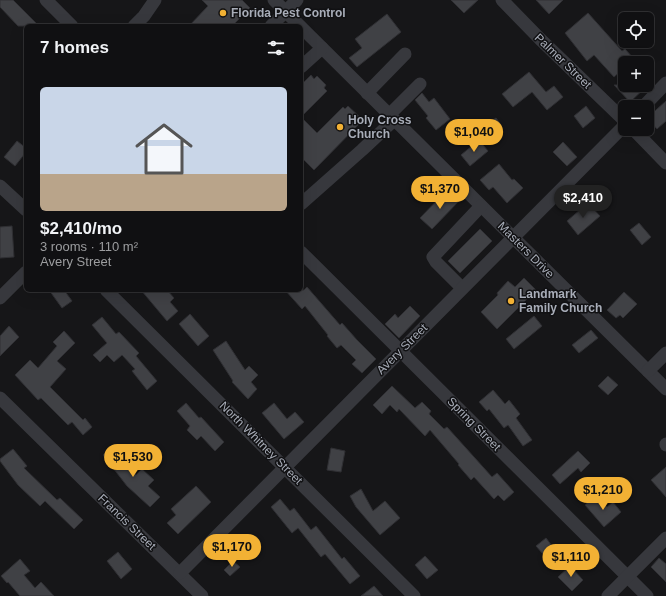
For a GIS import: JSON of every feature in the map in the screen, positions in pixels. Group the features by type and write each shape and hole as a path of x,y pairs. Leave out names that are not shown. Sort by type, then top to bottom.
{"street":[{"path":"46,0 70,24"},
{"path":"136,24 144,16 155,0"},
{"name":"Masters Drive","path":"274,0 299,24"},
{"path":"273,24 297,0"},
{"name":"Palmer Street","path":"502,0 618,114"},
{"name":"Masters Drive","path":"303,28 666,389"},
{"path":"303,63 322,48"},
{"path":"367,93 405,54"},
{"path":"650,100 666,83"},
{"path":"303,202 362,150 420,84"},
{"name":"Avery Street","path":"180,573 618,132"},
{"path":"639,136 666,163"},
{"path":"0,186 24,208"},
{"path":"462,288 436,262 433,256 481,206"},
{"name":"Spring Street","path":"303,254 647,596"},
{"path":"0,298 24,274"},
{"name":"North Whitney Street","path":"108,292 414,596"},
{"path":"648,371 666,353"},
{"name":"Francis Street","path":"0,398 202,596"},
{"path":"608,596 666,538"}],"building":[{"path":"0,0 13,0 37,24 24,24 24,26 18,26 0,7"},
{"name":"Florida Pest Control","path":"202,0 242,0 250,8 234,24 191,24 208,6"},
{"path":"451,0 478,0 464,13"},
{"path":"536,0 563,0 549,14"},
{"path":"588,13 618,48 622,51 625,49 631,56 618,56 618,73 614,77 594,55 587,61 565,33"},
{"path":"387,14 401,32 357,67 349,58 362,48 355,39"},
{"path":"529,72 546,92 554,86 563,97 547,110 532,92 513,107 502,94"},
{"path":"311,75 314,79 317,76 326,85 324,88 327,91 303,115 303,83"},
{"path":"621,92 641,92 632,100 628,100"},
{"path":"422,93 429,102 434,98 450,119 436,130 426,118 428,116 415,100"},
{"path":"666,101 666,121 657,129 654,126 654,112"},
{"name":"Holy Cross Church","path":"348,106 363,120 314,170 303,159 303,119 317,133 343,107 345,109"},
{"path":"586,106 595,118 583,128 574,116"},
{"path":"496,118 501,125 489,134 483,127"},
{"path":"479,140 488,151 470,166 461,155"},
{"path":"17,141 24,146 24,155 15,166 4,157"},
{"path":"563,142 577,157 567,166 553,152"},
{"path":"499,164 512,180 514,179 523,188 507,203 493,187 489,190 480,180"},
{"path":"447,190 459,201 432,229 420,218"},
{"path":"588,203 600,216 578,235 567,221"},
{"path":"639,223 651,237 642,245 630,230"},
{"path":"12,226 14,257 0,258 0,227"},
{"path":"480,229 492,241 460,273 448,261"},
{"name":"Landmark Family Church","path":"524,278 536,290 497,329 481,312 498,295 497,293 508,281 515,287"},
{"path":"307,287 340,325 342,323 376,359 362,373 352,364 356,360 341,345 337,348 305,306 302,309 287,292 303,292"},
{"path":"50,292 65,292 72,301 62,308"},
{"path":"143,292 169,292 174,298 170,302 178,311 167,321"},
{"path":"624,292 637,304 623,318 620,315 616,318 607,310"},
{"path":"410,306 420,316 399,338 385,324 395,314 398,318"},
{"path":"190,314 209,336 198,346 179,324"},
{"path":"534,316 542,326 514,349 506,339"},
{"path":"102,317 116,334 119,332 139,353 136,356 157,381 147,390 132,371 135,369 122,355 114,362 107,355 100,362 93,355 107,343 92,325"},
{"path":"9,326 19,337 0,356 0,336"},
{"path":"591,330 598,338 579,353 572,345"},
{"path":"64,331 75,343 57,361 66,369 50,387 83,420 85,418 92,427 83,435 72,422 68,425 41,398 38,400 15,375 30,360 38,368 57,346 53,342"},
{"path":"226,341 245,370 249,366 258,375 251,382 257,389 248,399 232,382 233,381 213,350"},
{"path":"608,376 618,385 608,395 598,386"},
{"path":"392,386 415,408 422,402 431,411 429,414 444,429 447,427 492,477 497,473 514,492 504,501 498,495 494,499 474,477 471,480 430,430 425,436 399,409 397,412 390,405 382,414 373,405"},
{"path":"493,390 505,404 509,400 520,414 516,418 532,440 523,446 508,425 504,428 489,409 487,411 479,402"},
{"path":"186,403 224,442 215,451 201,436 197,440 187,430 190,426 177,411"},
{"path":"274,403 287,419 295,412 304,422 284,439 262,413"},
{"path":"113,447 136,475 142,469 154,480 148,486 160,497 150,507 127,486 103,455"},
{"path":"331,448 345,451 341,472 327,470"},
{"path":"13,449 27,466 24,468 57,500 60,498 83,520 74,529 45,501 40,506 18,485 0,461 0,459"},
{"path":"578,451 590,463 581,472 578,468 560,484 552,475"},
{"path":"666,467 666,497 651,480"},
{"path":"196,486 211,502 178,534 167,523 176,515 171,509"},
{"path":"361,489 373,511 385,501 400,518 380,535 356,507 350,496"},
{"path":"596,495 607,507 613,502 621,512 604,527 585,505"},
{"path":"280,499 290,511 294,508 311,530 316,526 342,559 344,557 360,576 350,584 325,554 321,557 298,528 292,533 271,507"},
{"path":"546,538 552,546 543,554 536,546"},
{"path":"118,552 132,569 121,579 107,561"},
{"path":"425,556 438,570 427,579 415,565"},
{"path":"659,558 666,564 666,582 651,567"},
{"path":"20,559 30,571 24,575 35,588 41,582 54,596 20,596 8,582 7,583 1,576"},
{"path":"233,561 240,567 230,576 224,570"},
{"path":"570,566 583,580 572,591 558,577"},
{"path":"374,586 383,596 361,596"}],"place":[{"name":"Florida Pest Control","path":"223,13"},
{"name":"Holy Cross Church","path":"340,127"},
{"name":"Landmark Family Church","path":"511,301"}]}
